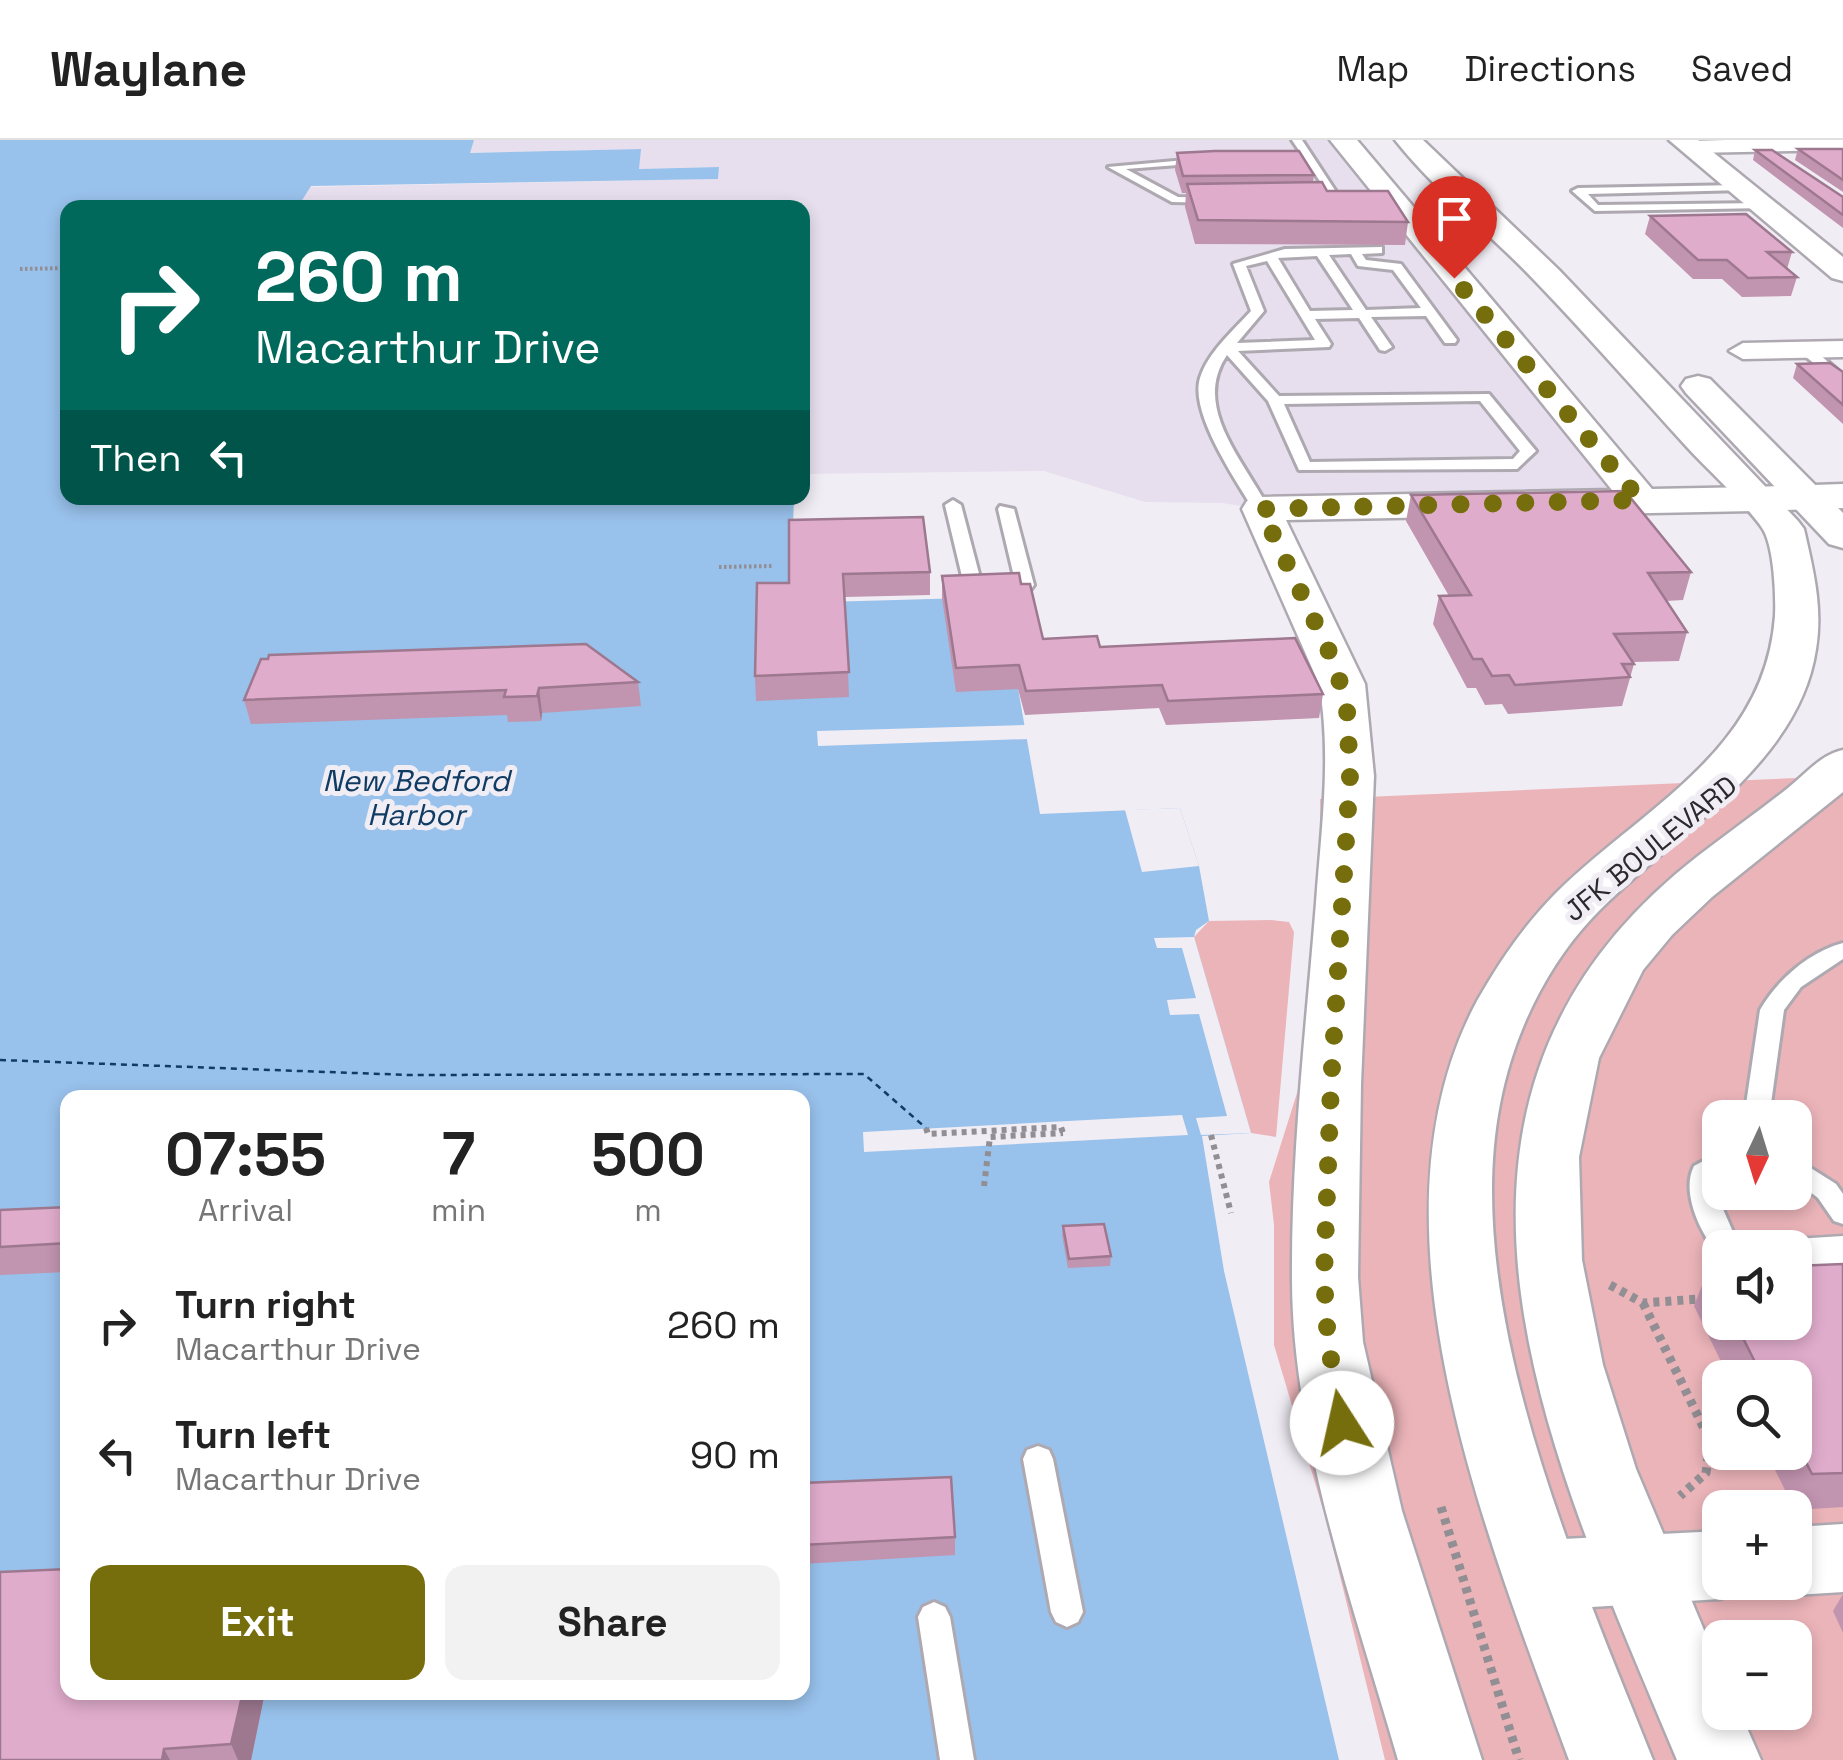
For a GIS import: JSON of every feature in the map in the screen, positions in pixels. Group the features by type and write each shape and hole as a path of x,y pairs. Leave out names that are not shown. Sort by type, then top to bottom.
{"main road":[{"path":"1343,140 1640,500"},
{"name":"JFK BOULEVARD","path":"1408,140 1548,276 1843,536"},
{"path":"1444,140 1586,272"},
{"path":"1687,143 1843,272"},
{"name":"JFK BOULEVARD","path":"1682,370 1802,497"},
{"path":"1440,1760 1406,1523 1342,1423 1328,1342 1324,1277 1331,1084 1350,776 1347,709 1335,664 1261,509 1802,497"},
{"name":"JFK BOULEVARD","path":"1611,1760 1502,1446 1467,1312 1459,1208 1462,1156 1471,1102 1496,1021 1534,952 1589,890 1755,762 1807,702 1823,656 1819,594 1784,530 1802,497"},
{"name":"JFK BOULEVARD","path":"1719,1760 1638,1570 1562,1349 1554,1297 1548,1178 1550,1136 1575,1045 1617,965 1674,903 1843,764"},
{"path":"1812,1560 1843,1558"},
{"path":"1544,1575 1702,1566"}],"street":[{"path":"1687,143 1770,151 1843,144"},
{"path":"1742,351 1843,349"},
{"path":"1812,1259 1843,1257"}],"lane":[{"path":"1298,140 1338,199 1302,199"},
{"path":"1291,158 1310,158"},
{"path":"1216,160 1113,167 1176,200 1230,200"},
{"path":"1634,190 1655,208"},
{"path":"1634,190 1752,197 1655,208 1595,208 1578,191 1634,190"},
{"path":"1354,250 1362,263 1397,267 1450,340"},
{"path":"1261,509 1206,409 1204,382 1226,347 1258,311 1238,264 1270,256 1378,250"},
{"path":"1320,252 1385,347"},
{"path":"1226,347 1324,344 1270,256"},
{"path":"1305,315 1430,312"},
{"path":"1226,347 1275,400 1304,467 1517,464 1528,451 1484,396 1275,400"},
{"path":"1806,350 1843,382"},
{"path":"953,504 974,589"},
{"path":"1006,509 1025,585"},
{"path":"1759,1100 1772,1010 1778,996 1812,967 1843,950"},
{"path":"1812,1180 1827,1191 1843,1214"},
{"path":"1038,1459 1067,1612"},
{"path":"934,1617 957,1760"}],"path":[{"path":"20,269 60,268"},
{"path":"719,566 776,566"},
{"path":"926,1128 928,1134 1062,1127 1063,1133 990,1137 984,1186"},
{"path":"1210,1135 1231,1213"},
{"path":"1610,1285 1643,1303 1699,1299"},
{"path":"1643,1303 1710,1440 1713,1458 1708,1473 1680,1496"},
{"path":"1406,1523 1519,1760"}],"shaded area":[{"path":"474,140 1343,140 1640,500 1261,509 1222,503 1145,502 1044,471 810,474 810,200 303,200 310,187 718,179 719,167 638,169 640,149 469,153"},
{"path":"1843,776 1843,1760 1385,1760 1327,1523 1274,1345 1274,1225 1269,1182 1309,1055 1323,945 1320,799"},
{"path":"1209,921 1289,922 1294,932 1276,1137 1251,1133 1194,937"}],"water":[{"name":"New Bedford Harbor","path":"0,140 474,140 470,153 641,149 639,169 719,167 718,179 311,186 302,200 60,200 60,505 794,505 790,603 1002,597 1040,814 1180,808 1199,866 1209,921 1196,930 1194,937 1251,1133 1202,1136 1224,1271 1339,1760 0,1760"}],"pier":[{"path":"1026,725 1029,739 818,746 817,731"},
{"path":"1180,808 1199,866 1142,872 1125,810"},
{"path":"1194,937 1251,1133 1201,1135 1196,1118 1227,1116 1199,1014 1170,1015 1167,1000 1196,998 1182,948 1157,948 1154,938"},
{"path":"1182,1115 1188,1135 864,1152 863,1132"}],"building":[{"path":"1798,149 1843,149 1843,180"},
{"path":"1755,150 1772,150 1843,197 1843,215"},
{"path":"1299,151 1314,175 1183,176 1177,153"},
{"path":"1322,182 1327,191 1388,191 1408,222 1198,220 1187,184"},
{"path":"1746,214 1792,252 1767,252 1797,277 1748,278 1727,260 1698,260 1650,216"},
{"path":"1830,363 1843,372 1843,405 1797,364"},
{"path":"1625,491 1691,572 1648,573 1687,632 1614,634 1634,664 1622,664 1630,677 1515,685 1509,675 1492,676 1482,659 1473,659 1439,596 1471,595 1411,495"},
{"path":"923,517 930,572 843,574 849,672 755,676 757,583 789,583 789,520"},
{"path":"1019,573 1021,584 1030,584 1043,639 1097,636 1100,647 1295,638 1323,694 1168,701 1162,685 1026,691 1019,665 956,668 942,576"},
{"path":"586,644 638,682 539,688 537,696 504,697 506,690 244,700 261,659 268,659 269,655"},
{"path":"60,1207 60,1243 0,1247 0,1210"},
{"path":"1104,1224 1111,1256 1069,1259 1063,1226"},
{"path":"1843,1264 1843,1473 1812,1474 1810,1470 1812,1360 1754,1360 1744,1340 1812,1340 1812,1265"},
{"path":"951,1477 955,1537 810,1545 810,1483"},
{"path":"60,1569 60,1700 241,1700 231,1744 164,1749 162,1760 0,1760 0,1572"}],"ferry route":[{"path":"0,1060 409,1075 864,1074 926,1128"}],"route":[{"path":"1342,1423 1328,1342 1324,1277 1331,1084 1350,776 1347,709 1335,664 1261,509 1640,500 1454,278"}]}
